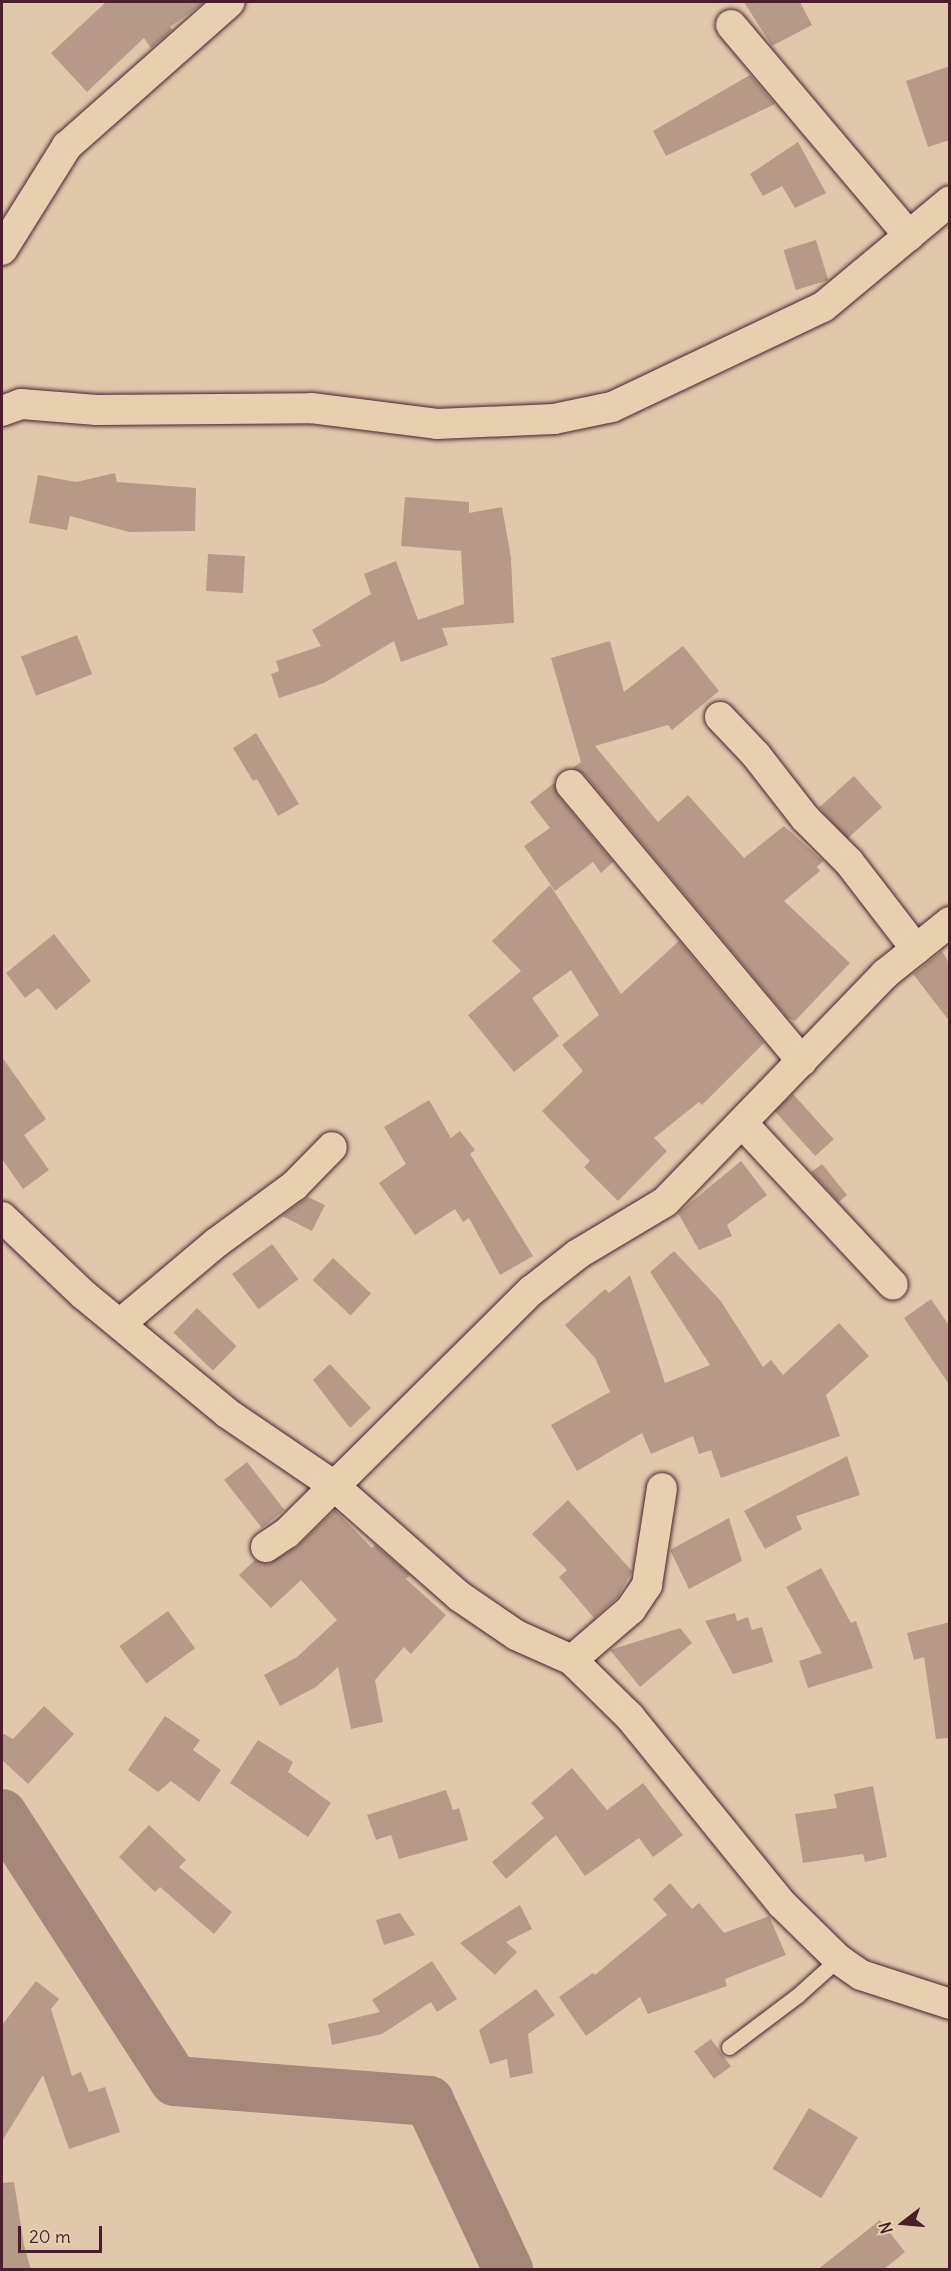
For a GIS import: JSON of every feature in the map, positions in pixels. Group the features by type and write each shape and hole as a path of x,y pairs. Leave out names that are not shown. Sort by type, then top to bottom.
{"street":[{"path":"2,250 67,146 230,2"},
{"path":"731,25 909,236"},
{"path":"2,411 21,404 97,410 311,408 437,424 554,419 612,407 823,307 950,201"},
{"path":"720,717 756,755 805,818 849,862 916,949"},
{"path":"572,785 802,1060"},
{"path":"266,1547 287,1533 531,1291 578,1254 665,1202 885,974 950,922"},
{"path":"742,1123 893,1285"},
{"path":"121,1323 216,1243 294,1186 332,1148"},
{"path":"2,1217 84,1295 121,1323 226,1413 333,1485 459,1596 516,1635 572,1660 630,1716 782,1904 838,1959 861,1976 950,2004"},
{"path":"572,1660 631,1609 647,1585 662,1488"}],"lane":[{"path":"729,2047 798,1995 838,1959"}],"building":[{"path":"106,2 205,2 170,27 172,30 151,48 144,38 87,92 51,53"},
{"path":"744,2 800,2 812,25 772,46"},
{"path":"950,66 950,140 928,147 906,81"},
{"path":"750,75 775,104 666,156 653,131"},
{"path":"798,142 826,193 795,208 782,186 763,196 750,174"},
{"path":"816,240 828,280 796,290 783,250"},
{"path":"115,473 117,482 196,488 195,531 129,532 70,516 67,530 29,523 38,475 76,482"},
{"path":"405,497 469,502 469,513 502,507 511,558 514,623 442,628 448,645 401,662 394,641 324,683 279,698 271,674 279,671 276,661 321,646 312,630 371,594 364,574 396,561 418,620 464,604 461,551 401,546"},
{"path":"208,554 245,556 243,593 206,591"},
{"path":"77,635 92,674 36,696 21,657"},
{"path":"610,641 624,692 683,646 719,691 672,730 668,725 595,746 658,822 688,795 744,858 784,826 823,861 817,867 820,871 784,901 850,963 795,1021 788,1018 584,774 573,768 581,762 551,658"},
{"path":"256,733 299,804 278,816 257,779 253,781 233,748"},
{"path":"854,776 882,807 847,839 819,807"},
{"path":"554,783 558,796 613,862 601,873 593,862 555,891 524,846 550,828 530,802"},
{"path":"550,885 621,994 679,941 764,1043 702,1105 699,1102 654,1138 667,1151 618,1201 584,1167 590,1161 542,1111 583,1071 562,1045 599,1015 571,970 532,998 559,1036 514,1072 468,1015 521,971 492,941"},
{"path":"54,934 91,981 56,1010 38,988 25,998 6,973"},
{"path":"942,951 950,965 950,1022 913,974"},
{"path":"2,1057 46,1119 24,1135 49,1170 23,1189 2,1159"},
{"path":"793,1094 834,1139 815,1156 774,1111"},
{"path":"429,1100 451,1138 460,1131 475,1150 470,1154 533,1256 500,1275 469,1218 463,1222 455,1209 415,1235 379,1183 406,1164 384,1127"},
{"path":"741,1161 767,1195 727,1225 732,1236 699,1250 678,1213"},
{"path":"822,1164 847,1195 839,1202 811,1172"},
{"path":"308,1197 325,1205 312,1231 282,1216"},
{"path":"272,1244 298,1279 259,1309 232,1274"},
{"path":"674,1251 720,1300 763,1367 771,1360 783,1375 839,1323 869,1356 826,1395 840,1436 721,1478 711,1450 699,1454 693,1436 651,1454 642,1433 577,1471 551,1425 610,1392 595,1358 565,1325 605,1289 609,1293 630,1275 665,1383 710,1365 650,1272"},
{"path":"333,1258 371,1293 351,1315 313,1280"},
{"path":"931,1299 950,1327 950,1386 904,1318"},
{"path":"197,1308 237,1346 213,1371 173,1332"},
{"path":"330,1364 371,1408 350,1428 313,1380"},
{"path":"847,1456 860,1495 796,1516 802,1529 765,1549 744,1511"},
{"path":"247,1462 285,1510 262,1528 224,1480"},
{"path":"568,1500 632,1571 618,1597 594,1618 559,1577 567,1570 532,1534"},
{"path":"335,1510 372,1548 375,1545 410,1575 406,1579 446,1615 411,1654 404,1647 375,1680 383,1722 351,1729 338,1667 316,1687 280,1706 264,1675 297,1657 337,1620 301,1580 271,1608 239,1575 255,1560 268,1564 297,1547"},
{"path":"729,1518 742,1561 689,1589 670,1550"},
{"path":"821,1568 851,1623 856,1621 873,1668 808,1688 799,1661 822,1653 786,1587"},
{"path":"168,1611 195,1648 146,1683 119,1646"},
{"path":"735,1613 737,1621 748,1617 752,1630 762,1627 773,1662 733,1674 705,1621"},
{"path":"950,1622 950,1738 936,1739 924,1657 914,1660 907,1633"},
{"path":"680,1628 692,1643 640,1687 610,1650"},
{"path":"44,1706 74,1734 28,1784 2,1760 2,1733 13,1739"},
{"path":"165,1716 200,1740 193,1750 221,1770 199,1802 171,1781 158,1792 128,1770"},
{"path":"258,1740 293,1762 288,1772 331,1803 308,1837 230,1783"},
{"path":"572,1768 607,1810 643,1783 683,1835 653,1857 639,1838 585,1876 556,1835 506,1879 492,1862 544,1818 531,1803"},
{"path":"873,1786 887,1857 865,1862 863,1854 803,1863 795,1814 837,1808 834,1794"},
{"path":"446,1790 453,1810 459,1808 468,1840 399,1859 391,1835 376,1840 367,1815"},
{"path":"149,1825 186,1860 179,1867 232,1912 214,1934 160,1887 155,1892 119,1857"},
{"path":"670,1883 692,1909 699,1903 724,1933 769,1916 786,1955 725,1979 727,1986 648,2014 640,1997 586,2036 559,1997 593,1973 595,1975 667,1915 653,1899"},
{"path":"520,1905 532,1929 506,1942 517,1952 495,1975 460,1943"},
{"path":"400,1913 415,1935 384,1945 376,1920"},
{"path":"432,1961 457,1999 437,2012 431,2002 382,2034 332,2045 328,2024 380,2012 372,2000"},
{"path":"36,1981 59,1999 51,2009 72,2076 81,2072 89,2092 105,2087 120,2132 69,2149 43,2075 2,2141 2,2025"},
{"path":"536,1989 555,2015 528,2034 533,2073 510,2078 507,2059 490,2064 479,2030"},
{"path":"711,2039 731,2067 714,2079 694,2051"},
{"path":"809,2108 858,2137 821,2198 772,2169"},
{"path":"14,2182 24,2245 31,2270 2,2270 2,2183"},
{"path":"880,2220 905,2252 883,2270 817,2270"}],"waterway":[{"path":"2,1814 175,2081 429,2101 508,2270"}]}
